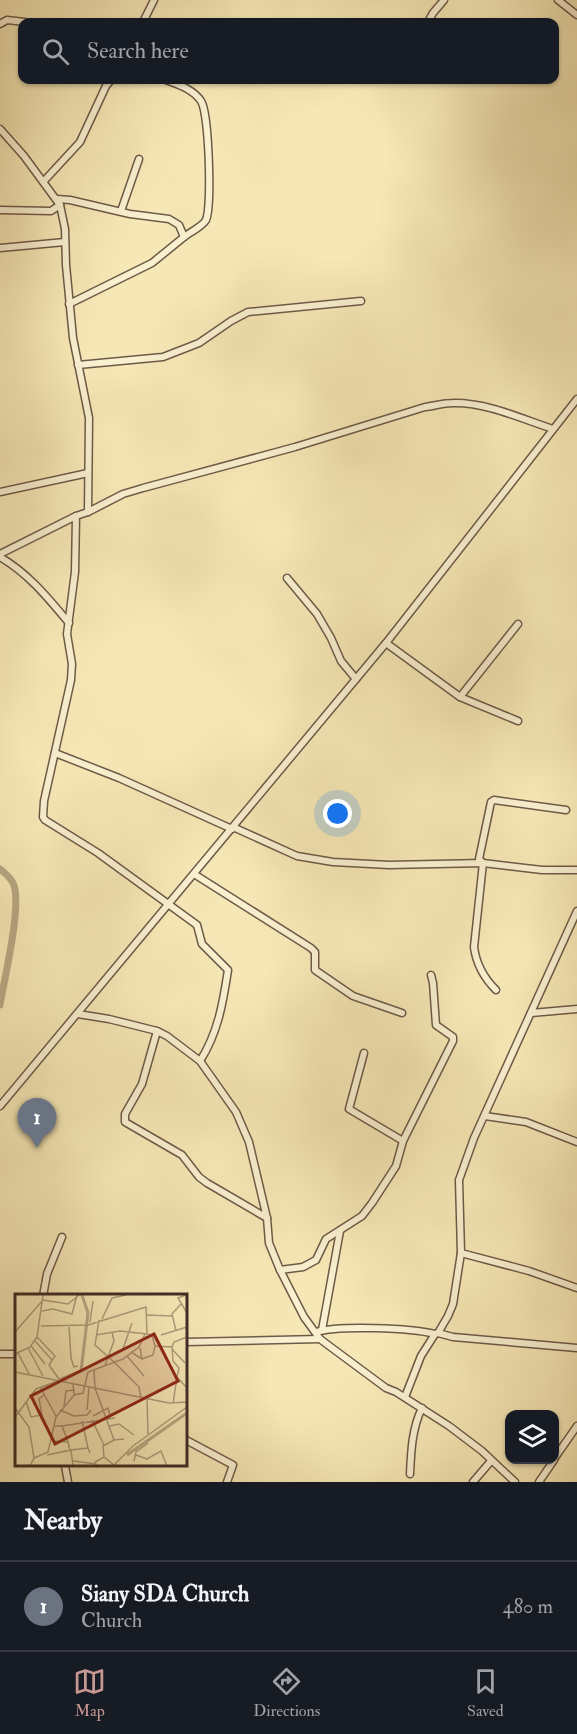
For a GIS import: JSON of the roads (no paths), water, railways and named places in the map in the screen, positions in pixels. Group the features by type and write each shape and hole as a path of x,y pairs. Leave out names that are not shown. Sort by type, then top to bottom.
{"street":[{"path":"145,18 154,0"},
{"path":"430,18 444,0"},
{"path":"558,0 577,15"},
{"path":"0,24 7,20 18,21"},
{"path":"44,181 80,142 108,84"},
{"path":"69,304 152,263 202,224 206,218 208,202 206,126 203,104 189,89 176,84"},
{"path":"0,129 44,181 58,202 65,242 69,304 89,418 88,512"},
{"path":"121,211 139,159"},
{"path":"0,210 51,211 58,202 70,200 173,220 179,225 184,237"},
{"path":"0,248 65,242"},
{"path":"78,365 163,357 199,343 248,312 361,301"},
{"path":"0,1106 356,680 577,399"},
{"path":"69,623 28,577 0,556 76,516 133,491 441,404 456,403 477,406 553,429"},
{"path":"0,492 88,473"},
{"path":"76,516 75,572 67,634 72,664 71,680 43,810 45,820 98,853 197,925 202,944 228,970 223,1006 211,1044 200,1061"},
{"path":"287,578 317,614 341,661 356,680"},
{"path":"460,697 518,624"},
{"path":"386,643 460,697 518,721"},
{"path":"55,753 119,778 297,856 389,865 483,863 542,870 577,870"},
{"path":"496,990 485,978 476,959 474,947 483,863 479,859 491,802 494,800 566,810"},
{"path":"194,874 311,948 315,952 315,970 344,990 353,996 402,1013"},
{"path":"405,1397 421,1356 437,1334 453,1304 462,1253 459,1180 485,1116 577,911"},
{"path":"280,1270 309,1264 315,1260 326,1239 332,1233 340,1231 362,1216 396,1166 403,1141 453,1041 453,1037 436,1025 434,982 431,975"},
{"path":"531,1013 577,1010"},
{"path":"78,1014 157,1031 168,1036 200,1061 236,1112 249,1142 267,1218 269,1243 304,1317 320,1334 386,1388 405,1397 449,1426 515,1482"},
{"path":"157,1031 142,1084 125,1114 125,1122 182,1155 207,1183 267,1218"},
{"path":"364,1053 349,1109 403,1141"},
{"path":"485,1116 526,1122 577,1142"},
{"path":"320,1334 340,1231"},
{"path":"43,1294 47,1274 62,1237"},
{"path":"462,1253 529,1271 577,1288"},
{"path":"188,1342 320,1334 338,1328 424,1331 453,1337 577,1348"},
{"path":"410,1474 411,1448 422,1408"},
{"path":"559,1452 577,1426"},
{"path":"188,1441 233,1465 227,1482"},
{"path":"473,1482 491,1461"},
{"path":"539,1482 551,1464"},
{"path":"65,1467 68,1482"}],"waterway":[{"path":"0,869 13,883 16,907 0,1005"}],"place":[{"name":"Siany SDA Church","path":"37,1148"}]}
